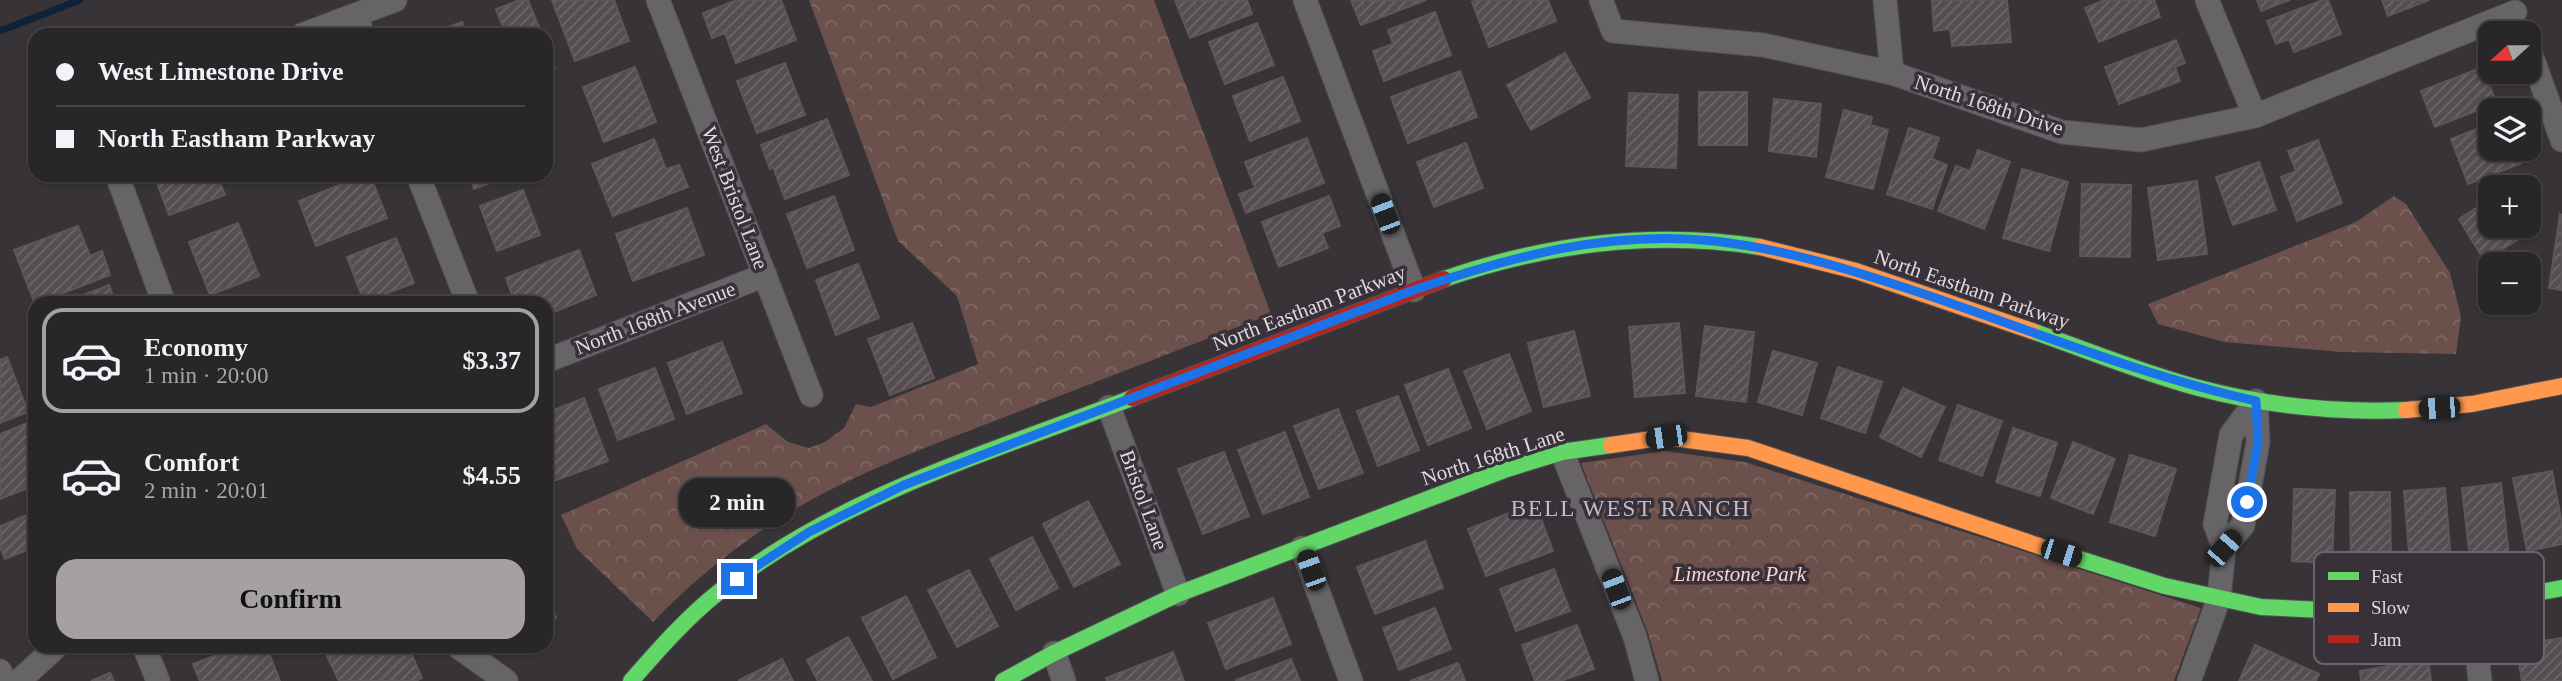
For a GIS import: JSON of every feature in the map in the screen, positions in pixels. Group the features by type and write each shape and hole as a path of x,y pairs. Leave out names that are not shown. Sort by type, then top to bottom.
{"street":[{"path":"343,28 360,25 395,0"},
{"name":"West Bristol Lane","path":"658,0 811,396"},
{"path":"1305,0 1414,290"},
{"name":"North 168th Drive","path":"1601,0 1613,32 1763,45 1892,73 2062,132 2141,140 2255,116 2516,15"},
{"path":"1885,0 1892,73"},
{"path":"2207,0 2255,116"},
{"path":"2541,81 2562,140"},
{"path":"120,182 161,296"},
{"path":"421,182 465,296"},
{"name":"North Eastham Parkway","path":"631,681 669,637 720,591 809,532 904,485 1414,290 1480,267 1584,244 1664,239 1712,241 1756,247 1879,279 2198,388 2256,401 2326,409 2389,411 2492,401 2562,386"},
{"name":"North 168th Avenue","path":"553,357 765,275"},
{"path":"2189,681 2219,598 2224,548 2243,525 2258,442 2256,401"},
{"name":"Bristol Lane","path":"1109,407 1178,594"},
{"name":"North 168th Lane","path":"1003,681 1054,653 1178,594 1507,469 1562,452 1666,437 1748,448 2165,586 2261,607 2314,610"},
{"path":"1562,452 1635,637 1647,681"},
{"path":"1302,548 1352,681"},
{"name":"North 168th Lane","path":"2544,591 2562,588"},
{"path":"19,681 49,653"},
{"path":"147,653 158,681"},
{"path":"467,653 506,681"},
{"path":"1054,653 1064,681"},
{"path":"0,671 4,681"}],"green space":[{"path":"809,0 1154,0 1271,314 926,447 832,489 783,516 737,548 653,622 577,549 561,515 766,424 788,442 809,448 825,442 844,428 856,404 871,407 978,364 957,296 898,241"},
{"path":"2394,196 2406,204 2450,273 2461,316 2456,354 2341,352 2224,342 2158,324 2148,304 2356,222"},
{"name":"Limestone Park","path":"1665,451 1745,462 2201,608 2174,681 1662,681 1648,633 1581,463"}],"building":[{"path":"520,0 528,0 539,28 503,28 496,9"},
{"path":"552,0 614,0 629,41 575,61"},
{"path":"737,0 781,0 796,40 736,63 725,33 712,38 703,13"},
{"path":"1175,0 1247,0 1252,14 1190,38"},
{"path":"1351,0 1426,0 1361,25"},
{"path":"1548,0 1556,21 1489,47 1472,2"},
{"path":"1932,0 2007,0 2011,42 1952,46 1950,29 1934,31"},
{"path":"2105,0 2154,0 2160,17 2099,42 2085,8"},
{"path":"2257,0 2290,0 2261,11"},
{"path":"2328,0 2341,34 2294,52 2289,39 2276,44 2267,21"},
{"path":"2382,0 2429,0 2388,16"},
{"path":"1435,12 1451,55 1384,81 1373,51 1393,44 1388,30"},
{"path":"462,22 464,28 445,28"},
{"path":"1257,23 1274,65 1225,84 1209,42"},
{"path":"2176,40 2185,63 2175,67 2180,81 2119,104 2105,67"},
{"path":"1565,53 1590,97 1531,130 1507,85"},
{"path":"785,63 805,115 757,133 737,81"},
{"path":"635,67 656,122 604,142 583,87"},
{"path":"2478,69 2478,84 2489,84 2494,98 2478,98 2478,110 2435,127 2421,91"},
{"path":"1460,71 1477,117 1408,143 1391,97"},
{"path":"1283,77 1300,121 1250,141 1233,96"},
{"path":"1699,92 1747,92 1747,145 1699,145"},
{"path":"1629,93 1678,95 1676,168 1626,166"},
{"path":"1774,99 1821,104 1816,157 1769,151"},
{"path":"1844,110 1872,117 1870,125 1888,130 1873,189 1826,177"},
{"path":"827,119 849,175 785,199 761,145"},
{"path":"1909,128 1939,138 1932,159 1947,165 1932,209 1887,194"},
{"path":"2478,129 2478,161 2522,163 2491,175 2478,175 2478,180 2468,184 2451,139"},
{"path":"1307,138 1324,183 1246,213 1239,194 1255,188 1245,162"},
{"path":"654,139 666,169 679,165 688,187 613,216 592,164"},
{"path":"2318,140 2342,203 2297,221 2281,177 2296,171 2288,151"},
{"path":"1466,143 1483,188 1434,207 1417,162"},
{"path":"1978,150 2010,162 1984,229 1938,211 1956,166 1970,171"},
{"path":"2259,162 2276,210 2233,225 2216,177"},
{"path":"2022,169 2068,182 2049,251 2003,238"},
{"path":"2197,181 2207,254 2158,260 2148,188"},
{"path":"157,182 220,182 225,195 169,215"},
{"path":"347,182 373,182 387,218 316,246 299,201"},
{"path":"472,182 492,182 474,189"},
{"path":"2082,184 2131,185 2130,257 2080,256"},
{"path":"523,190 540,235 497,251 480,206"},
{"path":"834,196 854,250 807,268 787,214"},
{"path":"1329,196 1340,226 1322,233 1328,248 1279,267 1262,222"},
{"path":"2478,207 2478,238 2521,238 2497,252 2479,252 2459,219"},
{"path":"687,208 704,255 633,281 616,234"},
{"path":"2560,214 2562,215 2562,290 2549,288"},
{"path":"238,223 259,276 210,295 189,242"},
{"path":"78,226 90,256 102,251 110,275 56,296 32,296 14,250"},
{"path":"396,238 414,283 380,296 362,296 347,257"},
{"path":"579,250 596,295 553,312 553,296 512,296 506,278"},
{"path":"858,264 879,318 836,335 816,280"},
{"path":"109,285 113,296 81,296"},
{"path":"912,323 934,378 890,395 868,339"},
{"path":"1679,323 1685,393 1635,397 1629,327"},
{"path":"1705,326 1754,332 1746,402 1696,396"},
{"path":"1574,331 1590,396 1544,407 1528,343"},
{"path":"722,342 742,393 687,414 668,363"},
{"path":"1773,351 1817,363 1802,415 1758,402"},
{"path":"1509,354 1531,411 1487,429 1464,371"},
{"path":"7,357 28,412 0,423 0,360"},
{"path":"1838,367 1882,382 1865,433 1821,418"},
{"path":"655,368 674,419 618,440 599,389"},
{"path":"1448,369 1471,428 1428,445 1405,385"},
{"path":"1903,388 1945,407 1921,457 1880,437"},
{"path":"1398,396 1419,450 1378,466 1357,411"},
{"path":"584,398 608,461 554,481 553,407 554,410"},
{"path":"1958,405 2002,421 1982,476 1939,460"},
{"path":"1338,409 1363,473 1319,489 1294,426"},
{"path":"28,423 28,488 0,499 0,434"},
{"path":"2013,428 2057,443 2040,496 1996,482"},
{"path":"1285,432 1309,497 1263,514 1238,450"},
{"path":"2073,442 2115,459 2093,514 2051,498"},
{"path":"1224,452 1249,516 1203,534 1178,469"},
{"path":"2130,455 2176,469 2155,536 2110,522"},
{"path":"2552,471 2562,524 2562,544 2527,551 2513,478"},
{"path":"2501,483 2509,552 2469,552 2462,488"},
{"path":"2445,488 2450,552 2409,552 2404,491"},
{"path":"2294,489 2335,490 2332,552 2314,552 2314,562 2292,561"},
{"path":"2350,492 2390,492 2391,552 2351,552"},
{"path":"1088,501 1120,564 1074,587 1043,524"},
{"path":"1535,503 1553,551 1486,576 1468,529"},
{"path":"28,515 28,552 5,559 0,547 0,526"},
{"path":"1032,537 1058,588 1016,610 990,559"},
{"path":"1425,541 1443,588 1375,614 1357,567"},
{"path":"1554,569 1570,611 1516,631 1500,589"},
{"path":"969,570 998,626 957,647 928,590"},
{"path":"906,596 936,657 893,679 862,618"},
{"path":"1273,598 1291,644 1226,669 1208,623"},
{"path":"1435,608 1451,649 1399,670 1383,628"},
{"path":"1577,625 1594,669 1561,681 1535,681 1522,645"},
{"path":"848,637 872,681 818,681 807,660"},
{"path":"2562,638 2562,681 2522,681 2519,664 2544,664 2544,641"},
{"path":"2255,645 2319,674 2316,681 2239,681"},
{"path":"1173,652 1184,681 1107,681 1106,678"},
{"path":"222,653 269,653 280,681 200,681 193,664"},
{"path":"334,653 411,653 422,678 416,681 339,681 327,656"},
{"path":"782,659 793,681 739,681 739,680"},
{"path":"1291,659 1300,681 1236,680"},
{"path":"1458,663 1465,681 1410,681"},
{"path":"2400,664 2429,664 2431,681 2361,681 2360,671"},
{"path":"110,673 114,681 91,681"}],"waterway":[{"path":"0,31 80,0"}],"traffic: fast":[{"path":"1444,279 1482,267 1560,249 1639,240 1720,242 1760,247"},
{"path":"2032,331 2157,375 2225,394 2302,407 2406,410"},
{"path":"631,681 674,634 720,591 815,528 918,479 1132,398"},
{"path":"1003,681 1054,653 1178,594 1507,469 1562,452 1611,445"},
{"path":"2039,546 2165,586 2261,607 2314,610"},
{"path":"2544,591 2562,588"}],"traffic: slow":[{"path":"1760,247 1856,271 2032,331"},
{"path":"2406,410 2472,404 2562,386"},
{"path":"1611,445 1666,437 1748,448 2039,546"}],"traffic: jam":[{"path":"1132,398 1444,279"}],"district":[{"name":"BELL WEST RANCH","path":"1631,508"}],"route":[{"path":"737,579 809,532 904,485 1414,290 1480,267 1534,253 1584,244 1624,241 1712,241 1756,247 1824,263 1879,279 2198,388 2256,401 2258,442 2247,502"}]}
